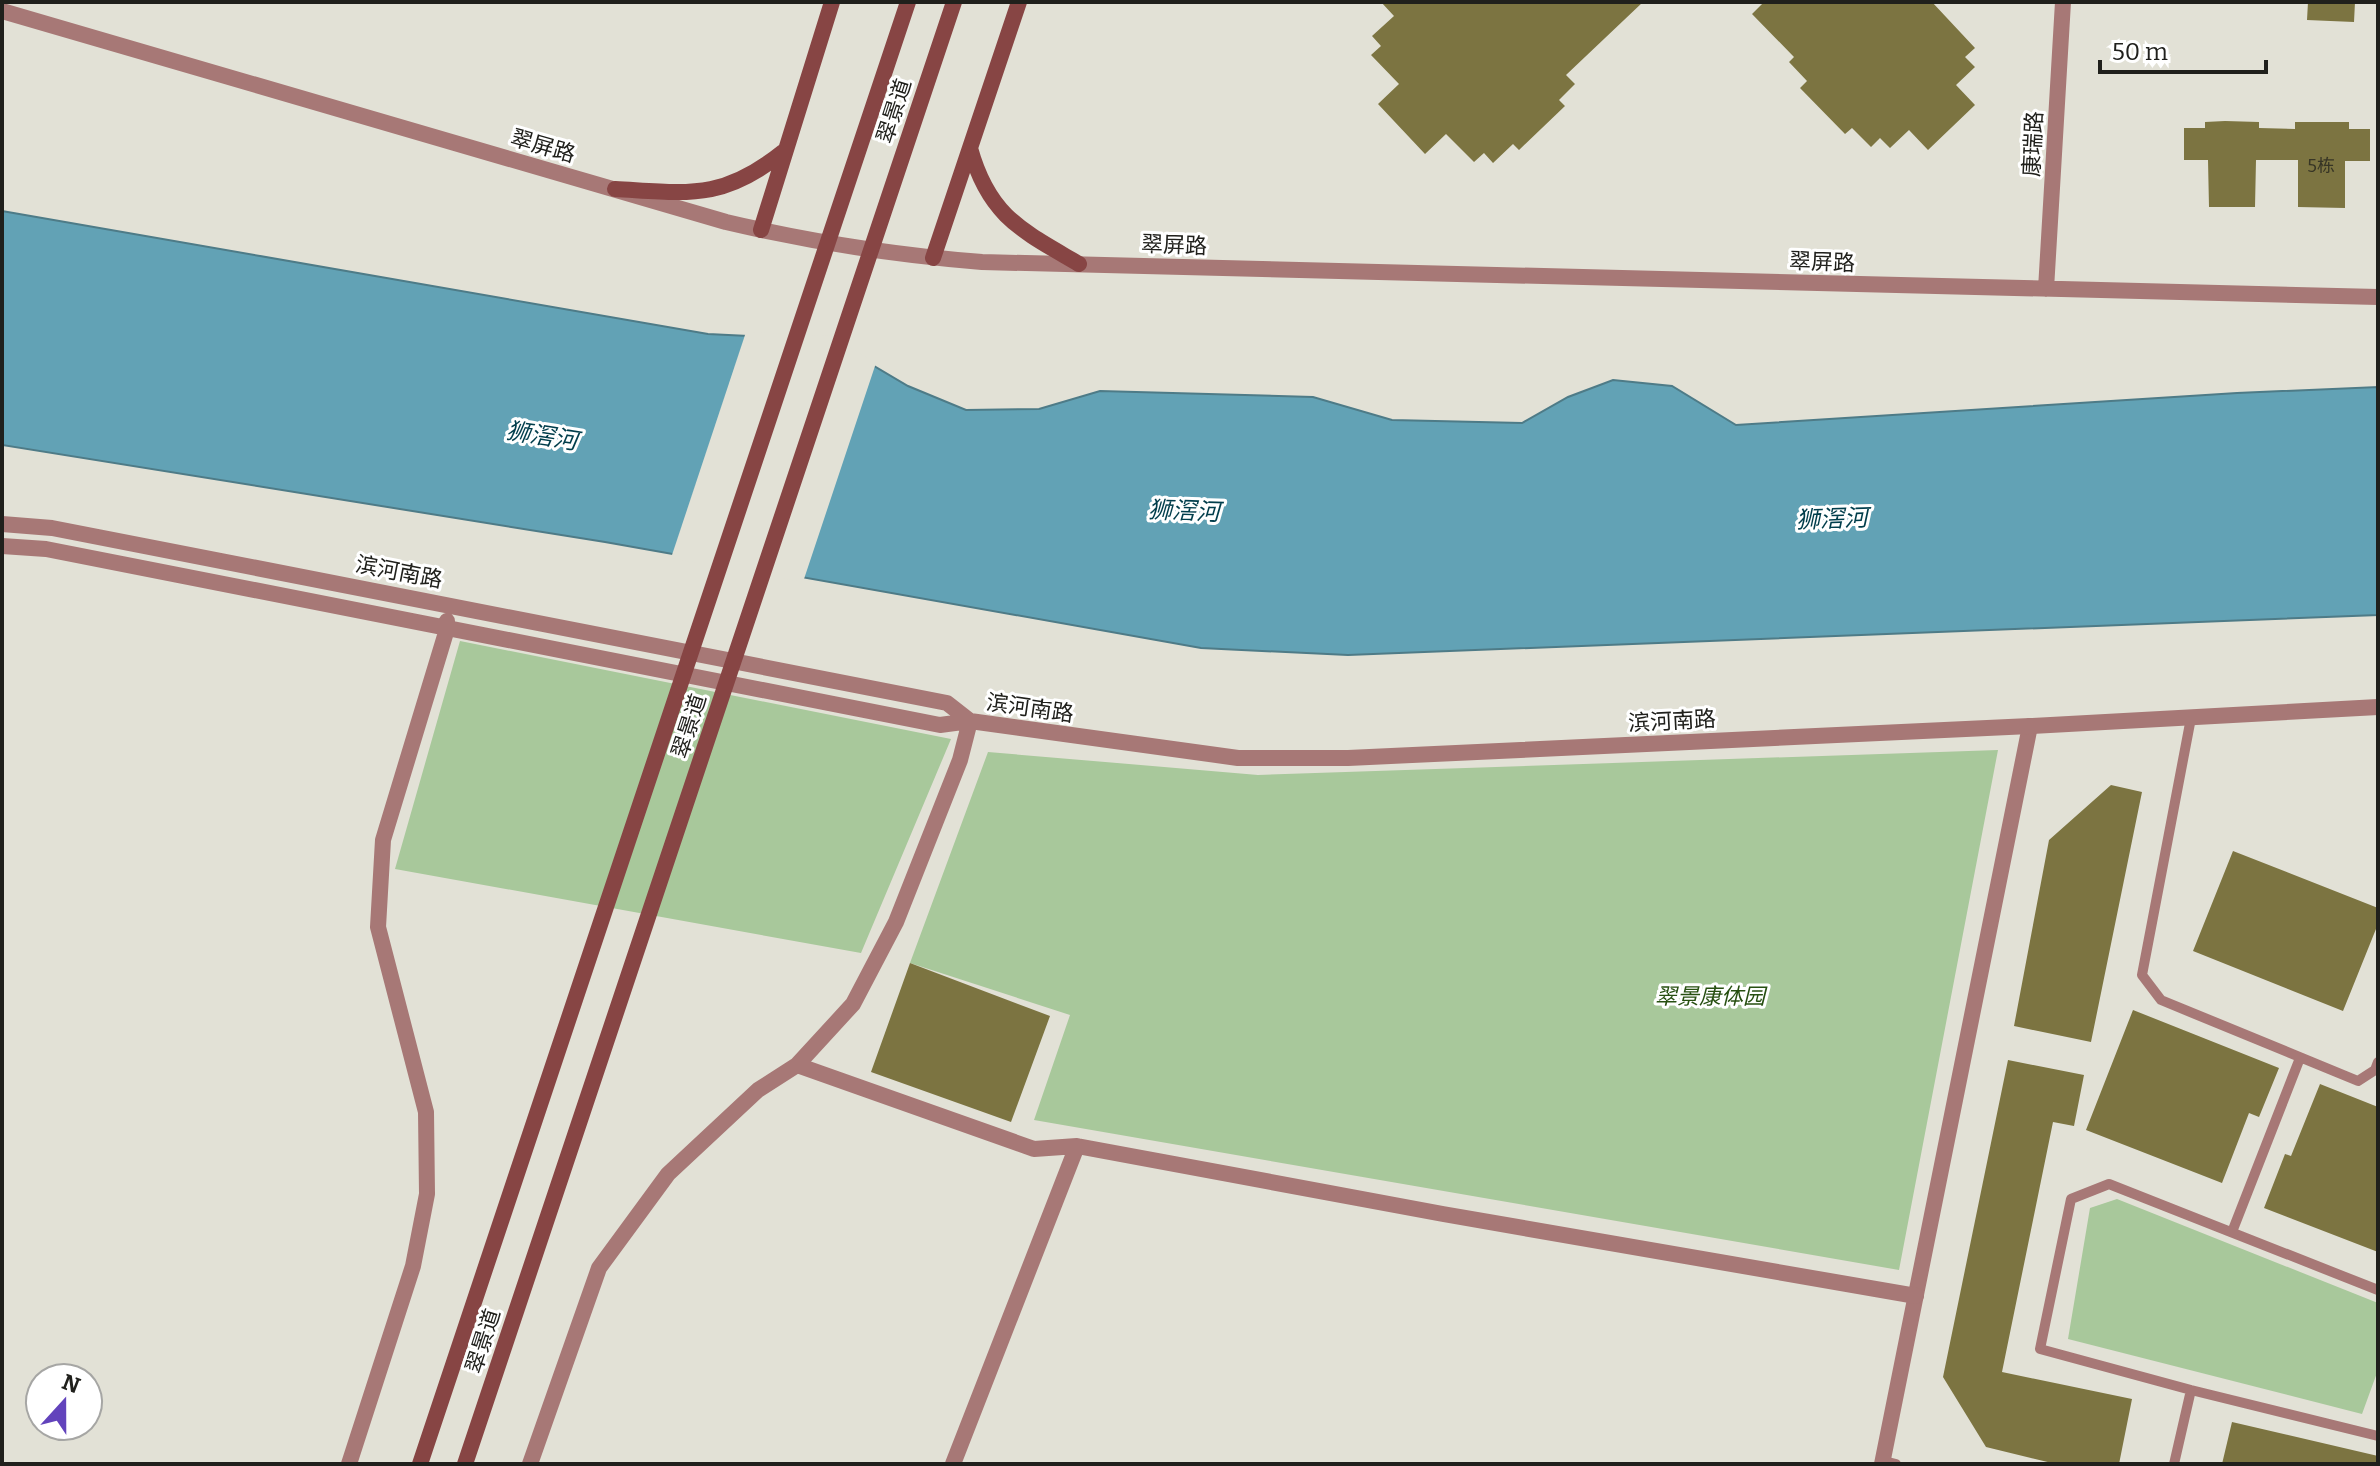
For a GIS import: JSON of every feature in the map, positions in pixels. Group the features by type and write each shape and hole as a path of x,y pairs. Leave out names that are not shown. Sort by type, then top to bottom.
{"main road":[{"path":"761,230 832,2"},
{"path":"420,1464 908,2"},
{"name":"翠景道","path":"465,1464 954,2"},
{"path":"933,258 1019,2"},
{"path":"970,148 984,188 1010,221 1026,234 1079,264"},
{"path":"615,189 689,193 715,189 763,169 783,152"}],"street":[{"name":"康瑞路","path":"2046,289 2063,2"},
{"name":"翠屏路","path":"2,11 761,230 853,248 933,258 2378,297"},
{"name":"滨河南路","path":"2,524 52,528 947,703 970,721"},
{"name":"滨河南路","path":"2,546 46,549 940,725 970,721 1238,758 1348,758 2378,707"},
{"path":"349,1464 413,1266 427,1194 426,1112 378,927 383,840 447,629 448,604"},
{"path":"530,1464 599,1268 668,1174 758,1090 797,1065 853,1004 896,922 960,760 970,721"},
{"path":"1887,1463 1916,1296 2030,726"},
{"path":"797,1065 1034,1149 1077,1146 1459,1217 1916,1296"},
{"path":"953,1464 1077,1146"}],"lane":[{"path":"2191,718 2142,975 2161,1000 2358,1081 2375,1070 2378,1062"},
{"path":"2232,1232 2300,1058"},
{"path":"2378,1290 2109,1184 2071,1199 2040,1349 2378,1436"},
{"path":"2174,1464 2191,1390"}],"green space":[{"path":"460,641 951,739 861,953 395,869"},
{"name":"翠景康体园","path":"1998,750 1899,1270 1034,1120 1070,1015 910,963 988,752 1258,775"},
{"path":"2117,1199 2378,1303 2378,1370 2362,1414 2068,1339 2090,1208"}],"water":[{"name":"狮滘河","path":"2,211 708,334 830,340 908,386 966,410 1039,409 1100,391 1313,397 1392,420 1522,423 1568,397 1613,380 1672,386 1736,425 2378,387 2378,615 1348,655 1201,648 605,542 2,445"}],"pier":[{"path":"746,332 831,336 876,363 803,582 671,558"}],"building":[{"path":"1381,2 1643,2 1566,75 1575,84 1559,100 1565,106 1519,150 1513,144 1493,163 1484,153 1474,162 1446,134 1425,154 1378,104 1399,84 1371,55 1381,46 1372,36 1394,16"},
{"path":"1764,2 1932,2 1975,48 1965,57 1975,67 1956,85 1975,105 1928,150 1909,130 1890,148 1880,138 1871,147 1852,128 1845,134 1800,88 1807,81 1789,62 1794,57 1752,14"},
{"path":"2308,2 2355,2 2354,22 2307,20"},
{"path":"2205,122 2259,122 2259,128 2295,129 2295,122 2349,122 2349,129 2370,129 2370,161 2345,161 2345,208 2298,207 2298,160 2256,160 2255,207 2209,207 2208,160 2184,160 2184,128 2205,128"},
{"path":"2111,785 2142,792 2091,1042 2014,1026 2049,840"},
{"path":"2233,851 2378,908 2378,924 2343,1011 2193,951"},
{"path":"910,963 1050,1016 1011,1122 871,1072"},
{"path":"2133,1010 2279,1068 2259,1117 2249,1113 2222,1183 2086,1130"},
{"path":"2008,1060 2084,1075 2074,1126 2053,1122 2002,1372 2132,1399 2119,1464 2056,1464 1986,1447 1943,1377"},
{"path":"2320,1084 2378,1107 2378,1252 2264,1208 2285,1154 2291,1156"},
{"path":"2232,1422 2378,1456 2378,1464 2222,1464"}]}
